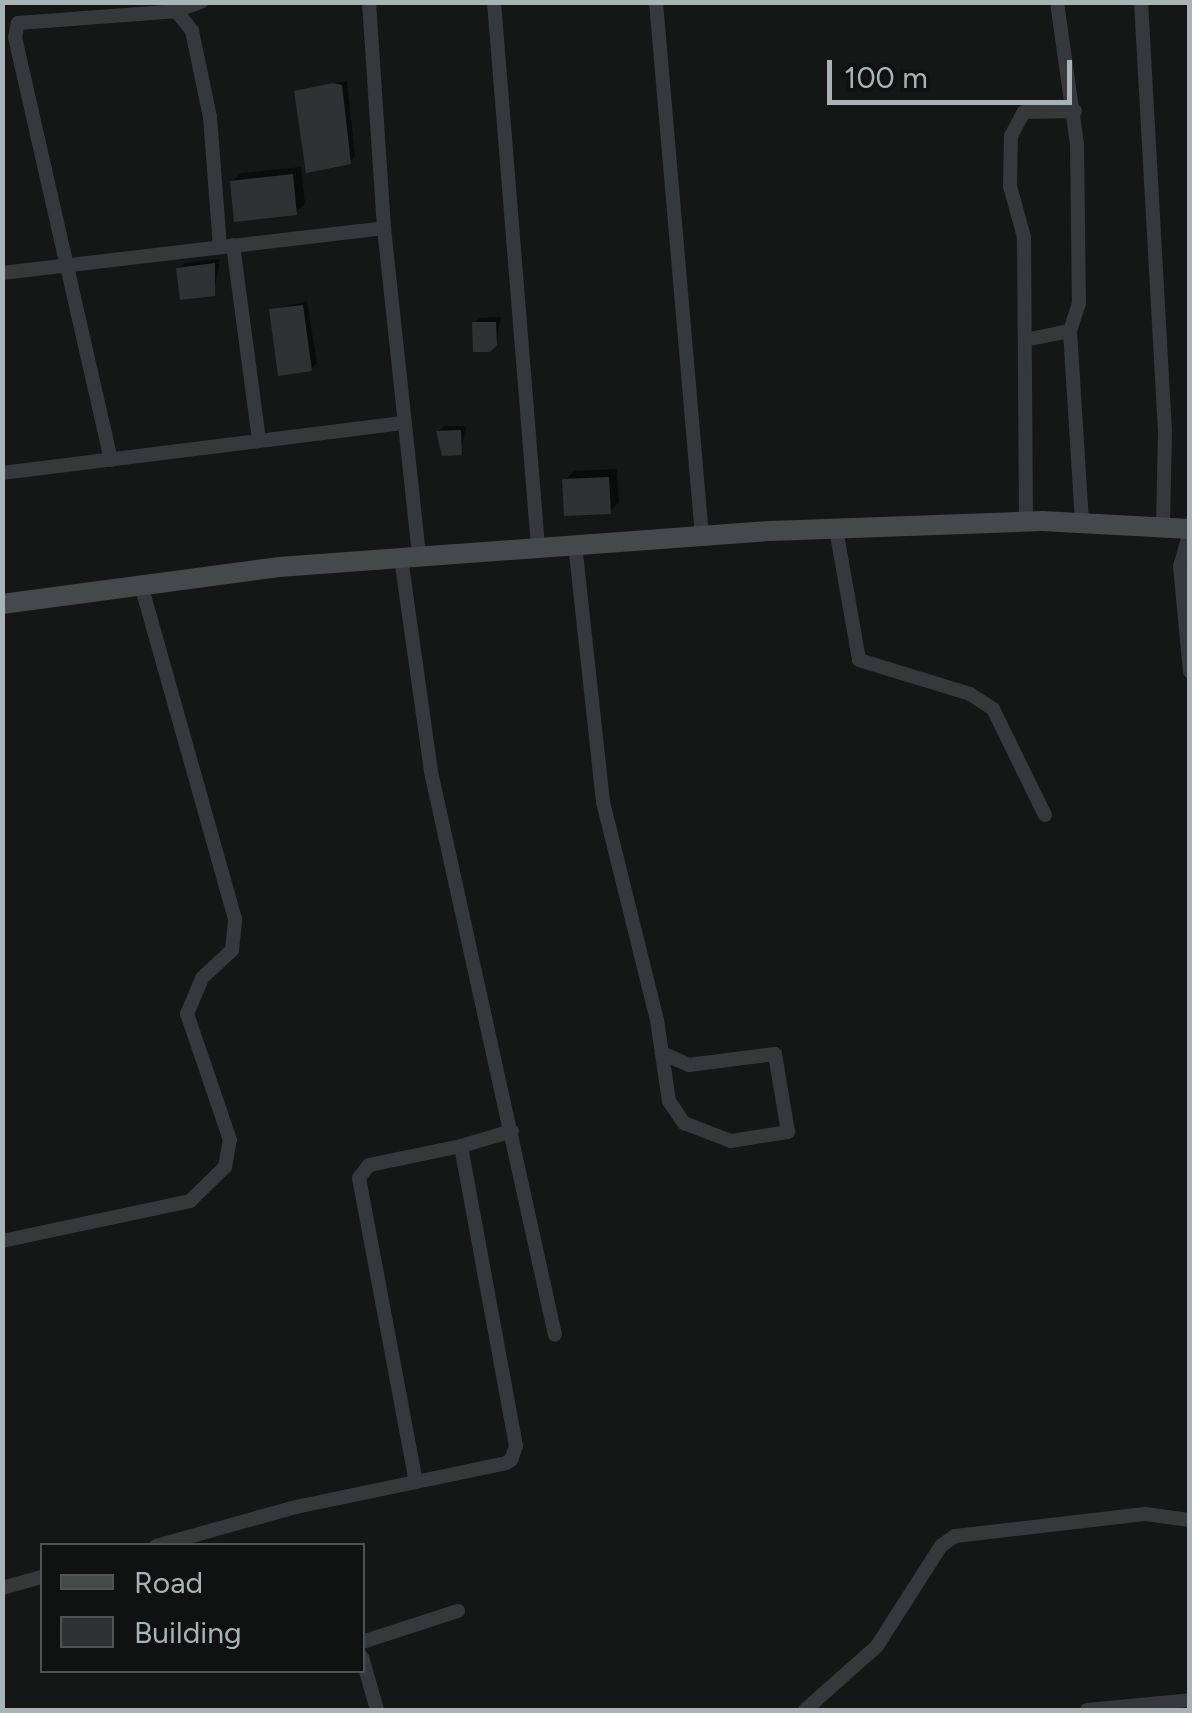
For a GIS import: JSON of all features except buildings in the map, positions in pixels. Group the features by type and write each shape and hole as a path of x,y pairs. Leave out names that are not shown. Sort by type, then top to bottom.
{"main road":[{"path":"2,604 141,584 410,557 702,536 1082,521 1190,530"}],"street":[{"path":"111,460 14,38 18,23 176,11 200,2"},
{"path":"369,2 410,557 431,772 554,1335"},
{"path":"494,2 538,547"},
{"path":"656,2 702,536"},
{"path":"1057,2 1075,111 1078,303 1070,331 1082,521"},
{"path":"1141,2 1165,430 1163,526"},
{"path":"176,11 192,31 210,117 259,440"},
{"path":"1026,522 1024,237 1010,186 1011,136 1024,112 1075,111"},
{"path":"2,272 384,228"},
{"path":"1024,340 1070,331"},
{"path":"2,473 401,423"},
{"path":"836,529 859,660 970,694 993,709 1045,816"},
{"path":"1190,530 1180,566 1190,672"},
{"path":"575,544 604,802 662,1053 669,1101 684,1124 731,1141 788,1132 775,1054 689,1065 662,1053"},
{"path":"2,1240 167,1210 210,1186 228,1154 228,1121 188,1014 202,978 232,950 236,920 141,584"},
{"path":"416,1482 359,1178 368,1165 512,1131"},
{"path":"168,1543 506,1463 516,1446 461,1146"},
{"path":"806,1710 877,1646 942,1546 955,1536 1144,1514 1190,1520"},
{"path":"2,1588 40,1578"},
{"path":"365,1641 458,1611"},
{"path":"365,1669 376,1710"},
{"path":"1087,1710 1190,1700"}]}
